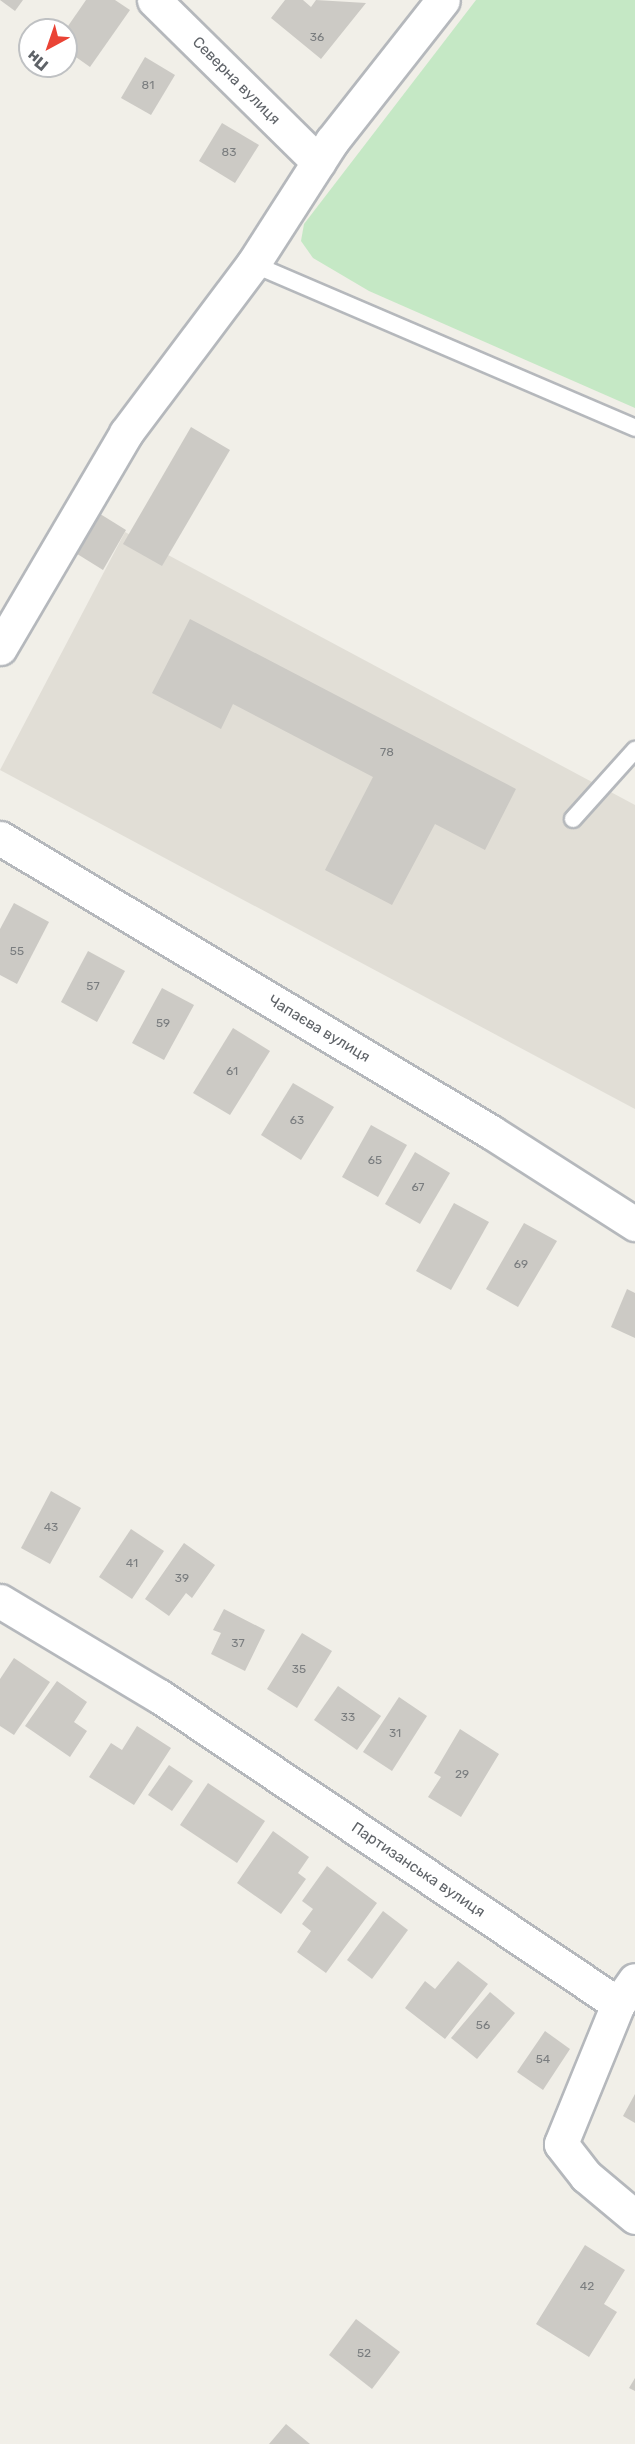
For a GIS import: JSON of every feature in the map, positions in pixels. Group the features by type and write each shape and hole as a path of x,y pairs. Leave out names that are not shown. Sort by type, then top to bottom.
{"street":[{"name":"Северна вулиця","path":"154,0 318,162"},
{"path":"0,648 126,433 253,264 318,162 443,0"},
{"name":"Чапаєва вулиця","path":"0,838 491,1132 635,1224"},
{"name":"Партизанська вулиця","path":"0,1601 159,1696 627,1992 561,2144 586,2176 635,2217"}],"lane":[{"path":"253,264 635,428"},
{"path":"573,819 635,750"}],"shaded area":[{"path":"125,532 635,805 635,1109 0,770"}],"green space":[{"path":"476,0 635,0 635,408 369,291 313,258 301,241 304,224"}],"building":[{"path":"0,0 23,0 15,11"},
{"path":"86,0 115,0 130,10 90,67 78,58 78,18 74,18"},
{"path":"285,0 303,0 311,7 316,0 366,3 321,59 271,18"},
{"path":"145,57 175,75 151,115 121,98"},
{"path":"222,123 259,145 235,183 199,161"},
{"path":"191,427 230,450 162,566 123,544"},
{"path":"97,512 126,530 103,570 74,552"},
{"path":"190,619 516,789 485,850 435,824 392,905 325,870 373,777 233,704 221,729 152,693"},
{"path":"14,903 49,922 17,984 0,975 0,929"},
{"path":"88,951 125,971 97,1022 61,1002"},
{"path":"162,988 194,1005 164,1060 132,1043"},
{"path":"233,1028 270,1051 230,1115 193,1093"},
{"path":"293,1083 334,1107 301,1160 261,1135"},
{"path":"371,1125 407,1145 378,1197 342,1177"},
{"path":"415,1152 450,1173 420,1224 385,1204"},
{"path":"454,1203 489,1222 451,1290 416,1271"},
{"path":"524,1223 557,1241 518,1307 486,1289"},
{"path":"627,1289 635,1293 635,1338 611,1327"},
{"path":"51,1491 81,1508 50,1564 21,1548"},
{"path":"131,1529 164,1551 132,1599 99,1577"},
{"path":"184,1543 215,1565 192,1598 186,1593 169,1616 145,1599"},
{"path":"224,1609 265,1630 245,1671 211,1654 221,1633 213,1630"},
{"path":"302,1633 332,1651 297,1708 267,1689"},
{"path":"14,1658 50,1682 14,1735 0,1726 0,1679"},
{"path":"57,1681 87,1702 74,1722 87,1731 70,1757 25,1726"},
{"path":"338,1686 381,1716 357,1750 314,1720"},
{"path":"399,1697 427,1716 392,1771 363,1752"},
{"path":"137,1726 171,1748 134,1805 89,1777 111,1743 122,1750"},
{"path":"460,1729 499,1754 461,1817 428,1797 441,1777 434,1773"},
{"path":"169,1765 193,1781 172,1811 148,1795"},
{"path":"208,1783 265,1821 237,1863 180,1825"},
{"path":"273,1831 309,1857 298,1873 306,1879 281,1914 237,1883"},
{"path":"327,1866 377,1903 326,1973 297,1952 311,1931 302,1924 313,1909 302,1901"},
{"path":"383,1911 408,1930 372,1979 347,1960"},
{"path":"458,1961 488,1984 445,2039 405,2008 425,1981 435,1989"},
{"path":"490,1992 515,2013 477,2059 451,2038"},
{"path":"545,2031 570,2049 543,2090 517,2072"},
{"path":"635,2094 635,2123 623,2116"},
{"path":"585,2245 625,2270 604,2304 617,2312 589,2357 536,2324"},
{"path":"356,2319 400,2352 372,2389 329,2355"},
{"path":"635,2378 635,2391 629,2388"},
{"path":"286,2424 310,2444 269,2444"}]}
